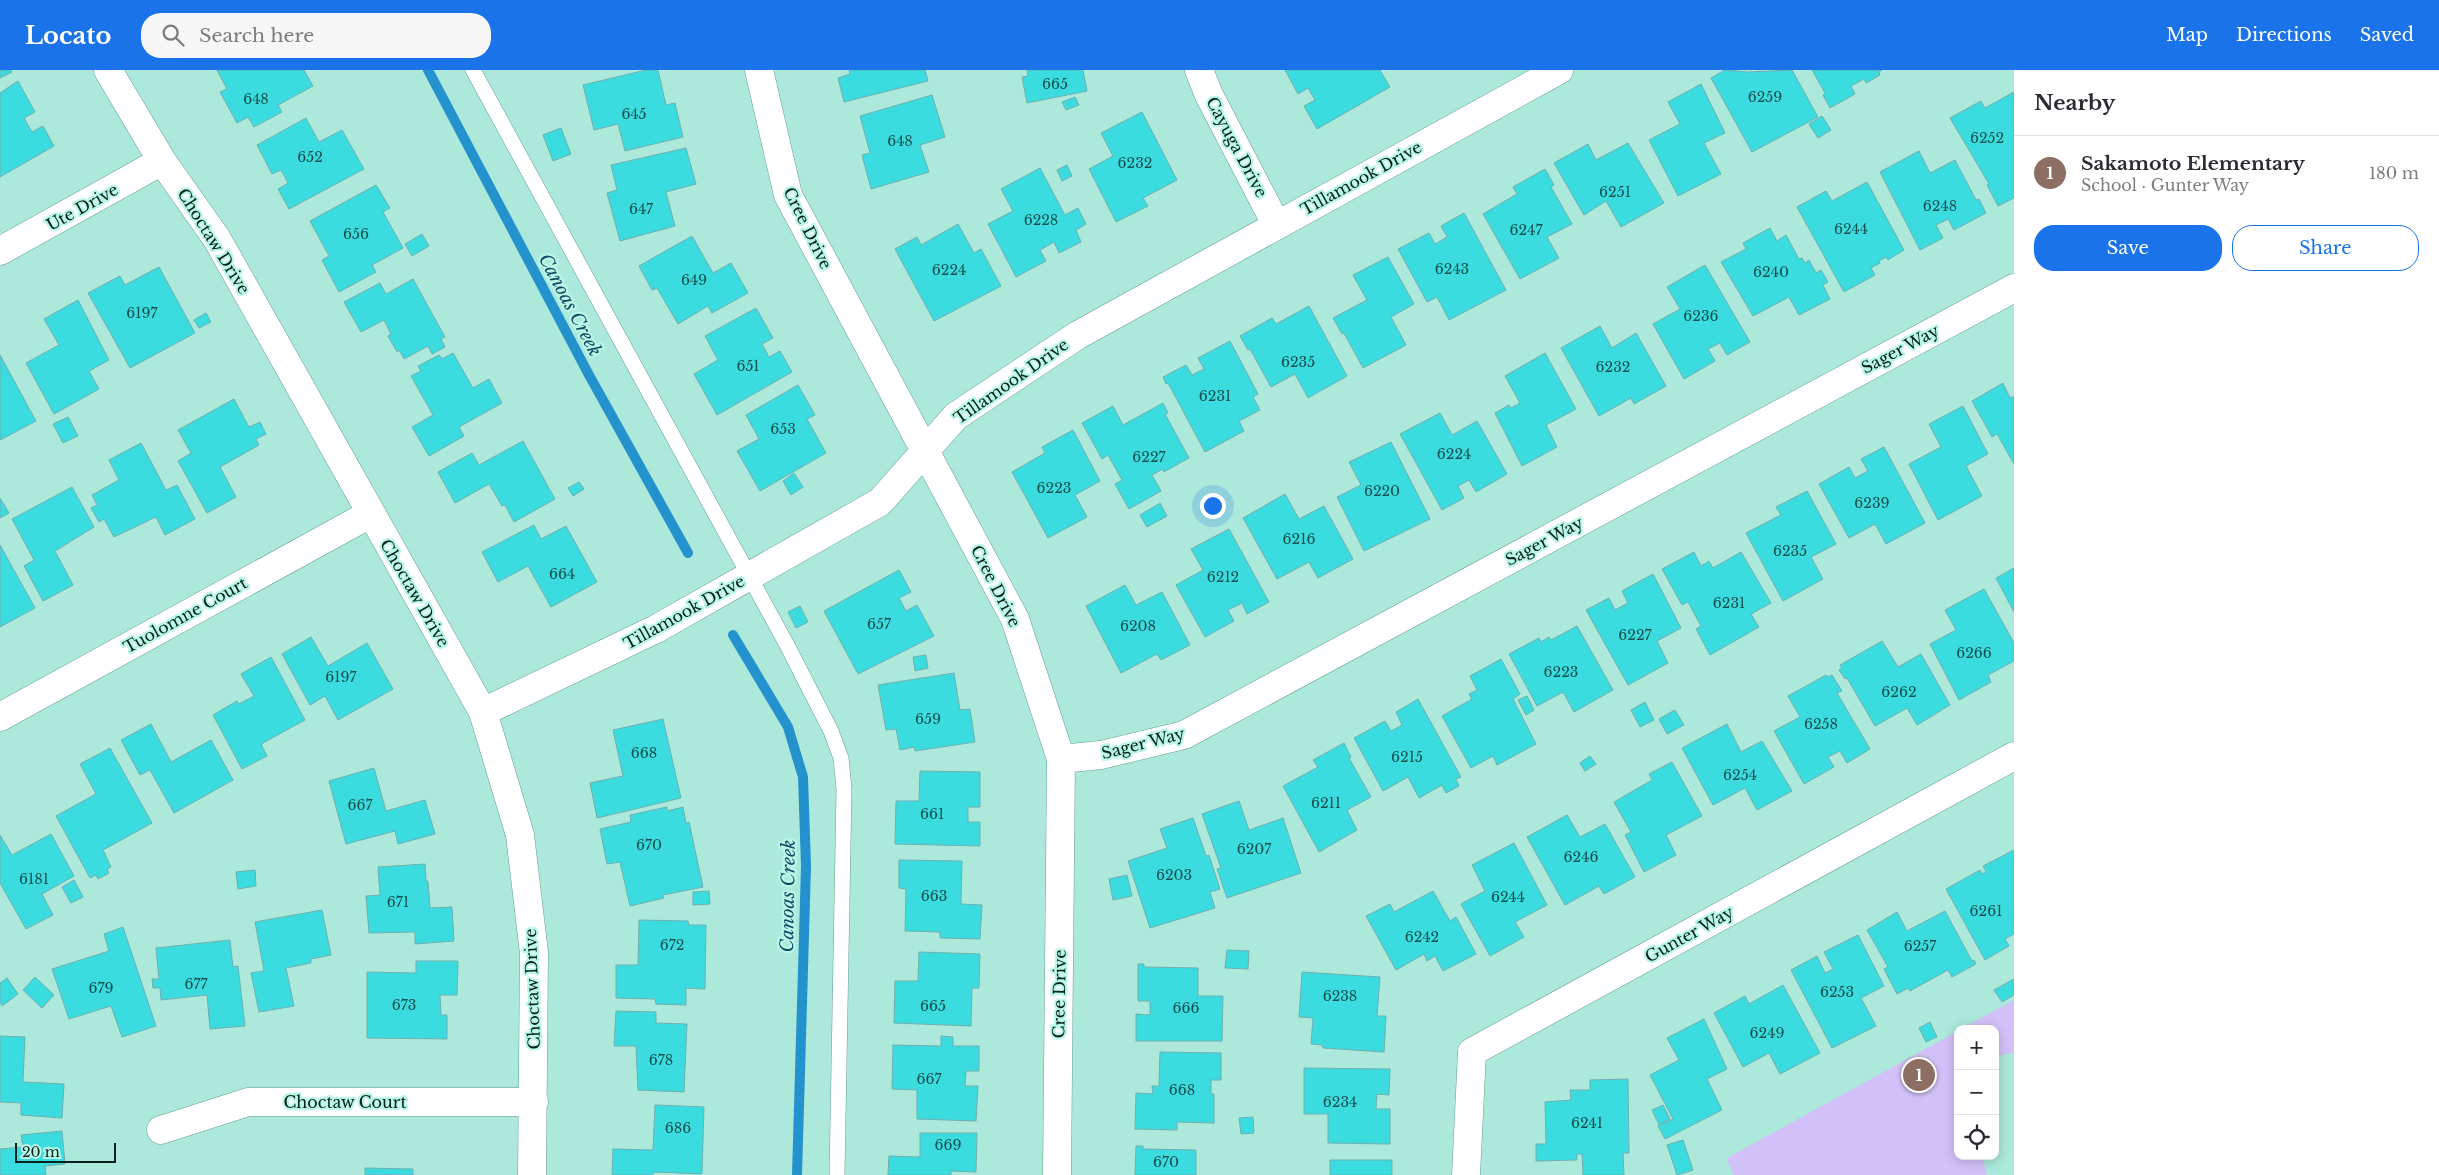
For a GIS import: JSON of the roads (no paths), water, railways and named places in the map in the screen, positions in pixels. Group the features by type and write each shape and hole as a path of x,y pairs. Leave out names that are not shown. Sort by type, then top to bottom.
{"street":[{"name":"Choctaw Drive","path":"108,70 162,161 217,239 482,712 520,835 534,953 532,1175"},
{"name":"Cree Drive","path":"759,70 788,195 1015,619 1061,759 1057,1175"},
{"name":"Cayuga Drive","path":"1199,70 1209,96 1276,224"},
{"name":"Tillamook Drive","path":"482,712 656,629 880,502 956,416 1078,335 1276,224 1559,70"},
{"name":"Ute Drive","path":"0,251 162,161"},
{"name":"Sager Way","path":"1061,759 1101,755 1184,735 2014,288"},
{"name":"Tuolomne Court","path":"0,717 370,514"},
{"name":"Gunter Way","path":"1466,1175 1472,1052 2014,756"},
{"name":"Choctaw Court","path":"161,1130 248,1102 534,1102"}],"lane":[{"path":"473,70 749,576 831,731 841,758 844,789 837,1175"}],"waterway":[{"name":"Canoas Creek","path":"428,70 589,375 688,553"},
{"name":"Canoas Creek","path":"733,635 788,727 803,777 806,866 797,1175"}],"place":[{"name":"Sakamoto Elementary","path":"1919,1075"}]}
